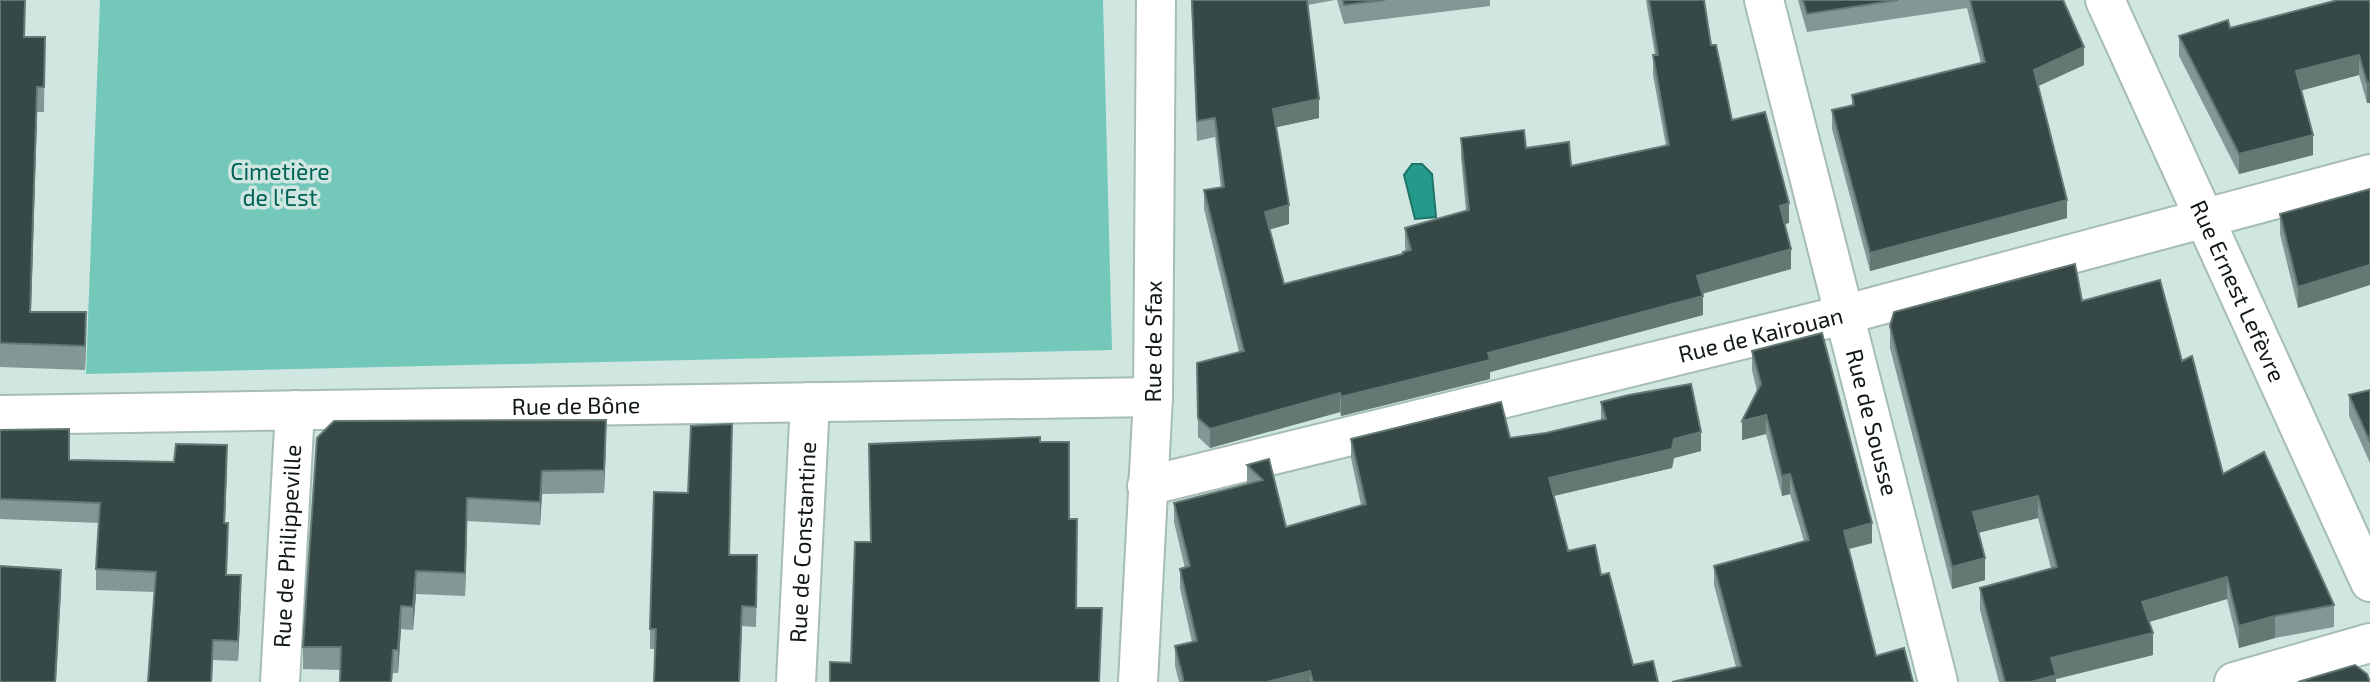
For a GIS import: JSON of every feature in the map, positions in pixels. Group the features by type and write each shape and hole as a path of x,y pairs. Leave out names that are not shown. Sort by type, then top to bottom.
{"street":[{"name":"Rue de Sfax","path":"1138,682 1153,397 1157,0"},
{"name":"Rue de Sousse","path":"1764,0 1938,682"},
{"name":"Rue Ernest Lefèvre","path":"2105,0 2370,582"},
{"name":"Rue de Kairouan","path":"1147,486 1843,315 2370,174"},
{"name":"Rue de Bône","path":"0,415 1153,397"},
{"name":"Rue de Constantine","path":"796,682 810,402"},
{"name":"Rue de Philippeville","path":"280,682 295,410"},
{"path":"2234,682 2370,643"}],"green space":[{"name":"Cimetière de l'Est","path":"100,0 1103,0 1112,350 86,374"}],"shaded area":[{"path":"1412,164 1422,164 1432,174 1436,217 1415,219 1404,175"}],"building":[{"path":"0,0 25,0 24,37 45,37 44,87 37,87 30,312 86,312 85,346 0,343"},
{"path":"1192,0 1307,0 1319,99 1273,109 1289,205 1265,212 1284,284 1403,254 1411,250 1405,228 1469,210 1461,138 1524,130 1526,148 1569,142 1571,166 1669,145 1653,55 1658,55 1649,0 1704,0 1711,45 1716,45 1732,120 1765,112 1789,203 1780,206 1791,249 1697,276 1703,296 1488,353 1490,360 1341,397 1340,393 1210,429 1198,418 1197,363 1244,351 1204,190 1224,187 1215,118 1197,121"},
{"path":"1343,0 1385,0 1344,5"},
{"path":"1803,0 1898,0 1807,14"},
{"path":"1970,0 2063,0 2084,47 2034,70 2067,200 1870,253 1832,110 1854,105 1852,95 1985,62"},
{"path":"2338,0 2370,0 2370,82 2367,83 2359,55 2296,71 2313,135 2239,154 2179,36 2228,20 2230,28"},
{"path":"2370,189 2370,265 2298,287 2280,214"},
{"path":"2075,264 2082,301 2160,280 2182,361 2192,356 2223,474 2264,452 2334,605 2239,626 2227,577 2142,602 2153,633 2051,658 2056,675 2031,682 2005,682 1980,588 2057,567 2038,496 1973,512 1985,558 1952,567 1890,326 1894,312"},
{"path":"1822,333 1872,523 1844,531 1876,656 1904,648 1913,682 1672,682 1741,666 1714,566 1809,540 1790,474 1782,476 1766,415 1742,421 1761,384 1752,351"},
{"path":"1691,384 1701,432 1674,439 1672,449 1549,478 1568,551 1595,545 1601,575 1609,573 1633,665 1653,661 1658,682 1313,682 1310,671 1267,682 1184,682 1175,646 1197,641 1180,569 1190,566 1174,503 1263,480 1247,465 1269,459 1286,527 1366,504 1351,439 1501,402 1510,438 1546,433 1606,419 1601,402"},
{"path":"2370,390 2370,442 2349,395"},
{"path":"606,420 604,470 542,471 540,502 467,498 465,573 416,571 413,607 401,606 398,650 393,650 391,682 340,682 341,647 303,647 317,438 334,421"},
{"path":"732,424 729,555 757,555 756,607 742,606 739,682 654,682 656,629 650,629 654,492 688,493 691,426"},
{"path":"69,429 69,460 174,462 176,444 227,445 224,523 228,523 226,575 241,575 238,641 213,640 211,682 148,682 156,572 96,569 100,503 0,499 0,430"},
{"path":"1040,437 1040,442 1069,442 1069,519 1077,519 1076,608 1102,608 1099,682 830,682 830,662 851,663 855,542 871,542 869,444"},
{"path":"0,566 61,570 55,682 0,682"},
{"path":"2355,665 2367,674 2370,682 2298,682"}]}
